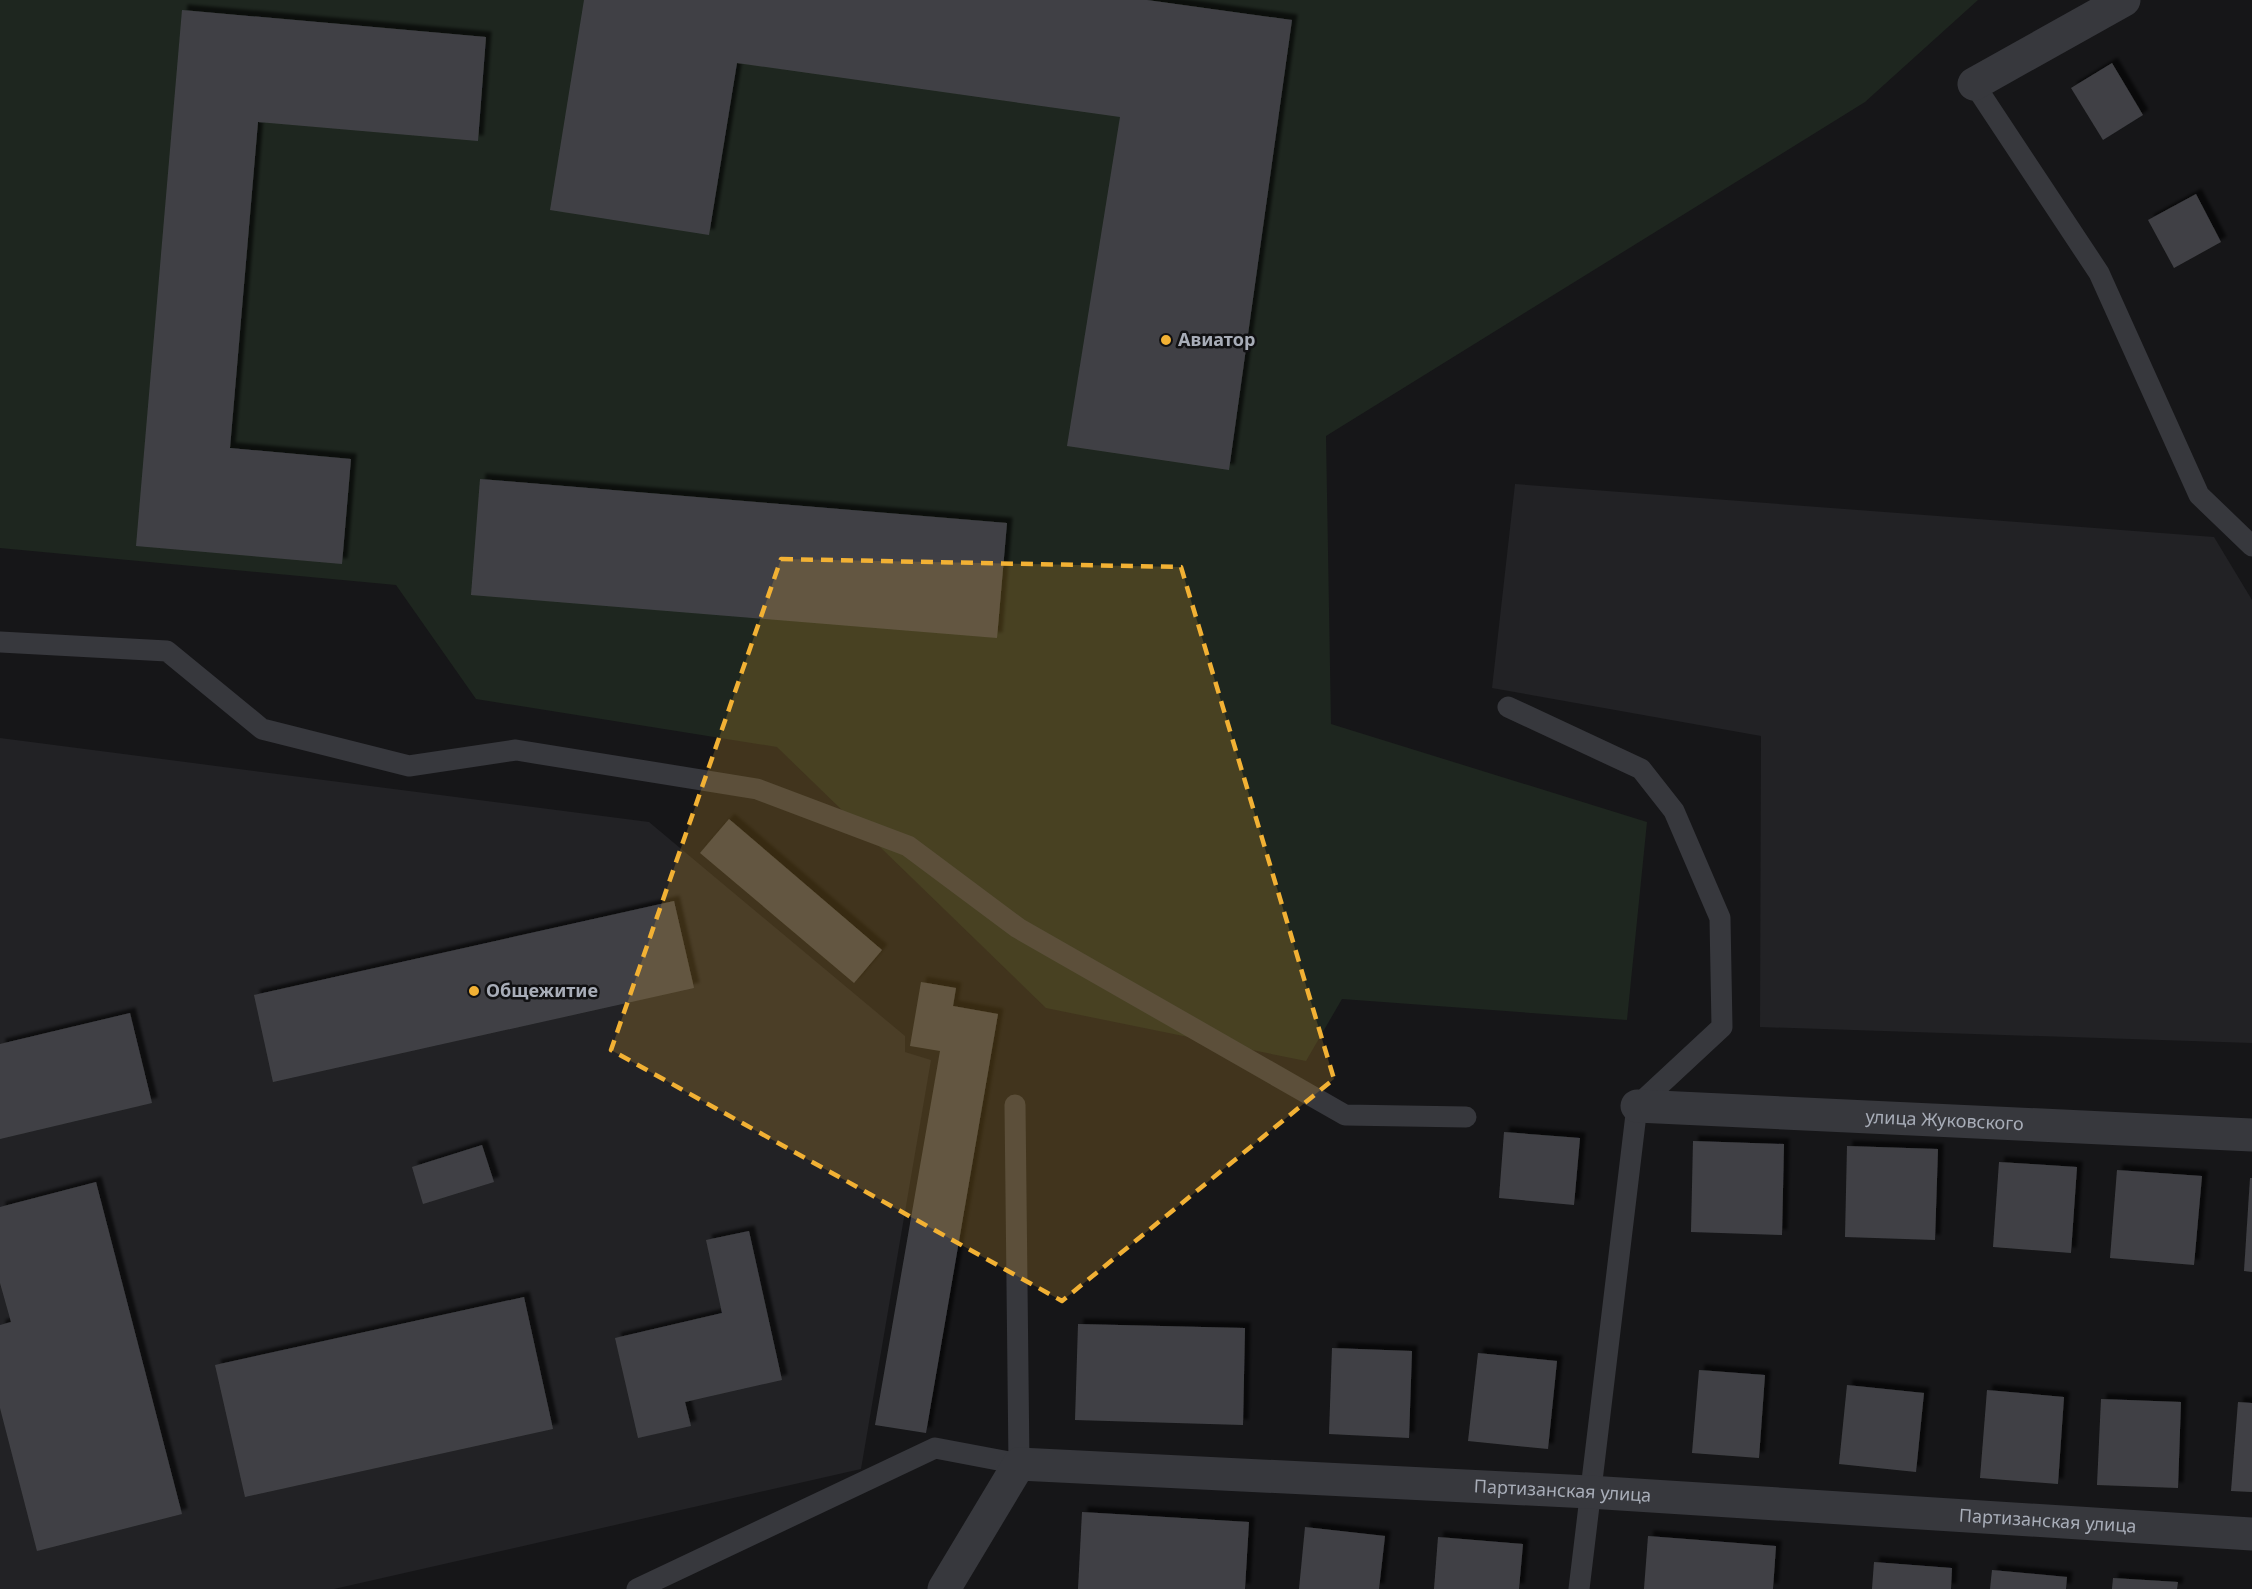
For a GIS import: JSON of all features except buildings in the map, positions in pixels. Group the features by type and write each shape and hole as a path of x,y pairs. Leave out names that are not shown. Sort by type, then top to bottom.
{"street":[{"path":"1974,84 2124,0"},
{"name":"улица Жуковского","path":"1637,1106 2252,1135"},
{"path":"944,1589 1019,1464"},
{"name":"Партизанская улица","path":"1019,1464 1589,1492 2252,1534"}],"lane":[{"path":"1974,84 2099,273 2199,495 2252,546"},
{"path":"0,642 167,651 261,729 409,766 516,750 757,789 908,846 1018,928 1345,1115 1466,1117"},
{"path":"1508,707 1641,769 1674,811 1720,918 1722,1027 1637,1106 1579,1589"},
{"path":"637,1589 935,1448 1019,1464 1015,1104"}],"highlighted area":[{"path":"781,559 1181,567 1334,1079 1062,1301 611,1050"}],"shaded area":[{"path":"0,0 1978,0 1865,102 1326,436 1331,724 1647,822 1627,1020 1342,999 1306,1061 1046,1008 777,747 476,699 396,585 0,548"},
{"path":"1515,484 2214,537 2252,600 2252,1043 1760,1027 1761,736 1492,688"},
{"path":"0,738 649,822 905,1036 905,1052 931,1060 861,1469 334,1589 0,1589"}],"place":[{"name":"Авиатор","path":"1166,340"},
{"name":"Общежитие","path":"474,991"}]}
